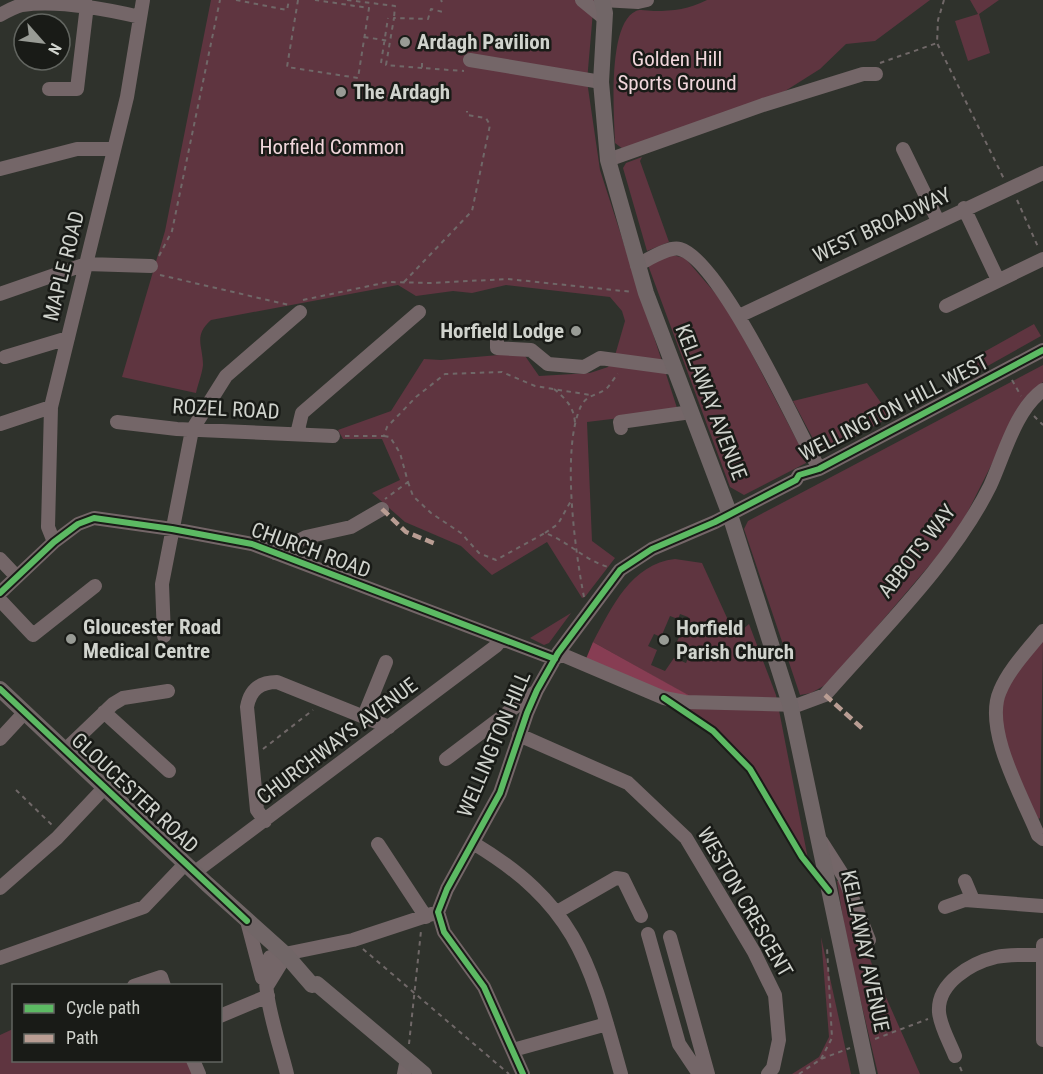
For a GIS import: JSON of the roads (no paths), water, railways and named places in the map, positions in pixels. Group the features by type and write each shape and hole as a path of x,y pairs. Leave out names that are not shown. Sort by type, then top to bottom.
{"main road":[{"name":"KELLAWAY AVENUE","path":"606,5 601,82 608,160 646,293 730,515 790,704 868,1074"},
{"name":"GLOUCESTER ROAD","path":"0,689 247,921 303,972 309,972 317,978 317,984 406,1067 424,1074"}],"street":[{"name":"MAPLE ROAD","path":"54,542 48,527 51,407 127,97 143,0"},
{"path":"582,0 606,5 647,0"},
{"path":"0,15 22,4 37,2 87,5 140,16"},
{"path":"49,89 77,89 87,5"},
{"path":"470,66 601,82"},
{"path":"608,160 763,105 870,74"},
{"path":"0,169 77,148 114,149"},
{"path":"903,148 938,221"},
{"name":"WEST BROADWAY","path":"739,316 964,208 1043,173"},
{"path":"964,208 998,280"},
{"path":"637,265 672,248 684,251 724,293 739,316 815,471"},
{"path":"946,306 1043,259"},
{"path":"0,294 86,264 152,267"},
{"path":"164,636 162,584 192,430 226,376 300,312"},
{"path":"297,434 302,414 419,312"},
{"path":"497,335 497,348 531,350 548,364 584,367 600,358 674,368"},
{"path":"5,357 68,338"},
{"name":"WELLINGTON HILL WEST","path":"730,515 796,480 802,482 815,471 1043,350"},
{"name":"ABBOTS WAY","path":"556,656 664,698 709,704 790,704 809,703 825,695 938,565 961,535 989,488 1027,407 1043,390"},
{"path":"0,424 51,407"},
{"path":"621,428 620,422 691,412"},
{"name":"ROZEL ROAD","path":"117,422 192,430 333,436"},
{"path":"275,553 306,537 351,527 384,507"},
{"name":"WELLINGTON HILL","path":"429,915 447,889 500,793 537,690 556,656 587,613 620,570 652,549 730,515"},
{"name":"CHURCH ROAD","path":"0,593 54,542 78,524 94,519 234,539 502,639 556,656"},
{"path":"0,559 17,577"},
{"path":"0,600 33,635 95,586"},
{"path":"1043,631 1000,690 996,718 1002,746 1038,835 1043,839"},
{"name":"CHURCHWAYS AVENUE","path":"0,958 144,907 190,868 265,821 496,646 502,639"},
{"path":"364,716 386,662"},
{"path":"265,821 257,810 247,707 249,698 259,686 278,682 389,727"},
{"path":"446,759 537,690"},
{"path":"65,750 104,712 123,698 168,691"},
{"path":"0,739 25,712"},
{"path":"104,712 169,771"},
{"name":"WESTON CRESCENT","path":"519,735 628,783 686,838 754,952 775,995 779,1040 773,1068 768,1074"},
{"path":"0,888 61,833 105,787"},
{"name":"KELLAWAY AVENUE","path":"818,837 844,877 869,940"},
{"path":"473,843 519,873 557,912 587,962 621,1074"},
{"path":"378,844 484,987 523,1074"},
{"path":"557,912 616,878 623,879 642,916"},
{"path":"965,881 973,900"},
{"path":"945,907 959,901 973,900 1043,906"},
{"path":"222,1015 267,992 286,955 353,940 429,915"},
{"path":"247,921 287,1074"},
{"path":"648,934 679,1044 699,1074"},
{"path":"670,937 708,1074"},
{"path":"1043,945 1043,1040"},
{"path":"955,1056 955,1038 939,1014 943,994 964,971 996,957 1042,955"},
{"path":"140,984 161,977 163,984"},
{"path":"513,1050 607,1024"}],"place":[{"name":"Ardagh Pavilion","path":"405,42"},
{"name":"The Ardagh","path":"341,92"},
{"name":"Horfield Lodge","path":"576,331"},
{"name":"Gloucester Road Medical Centre","path":"71,639"},
{"name":"Horfield Parish Church","path":"664,640"}],"park label":[{"name":"Golden Hill Sports Ground","path":"677,71"},
{"name":"Horfield Common","path":"332,147"}]}
